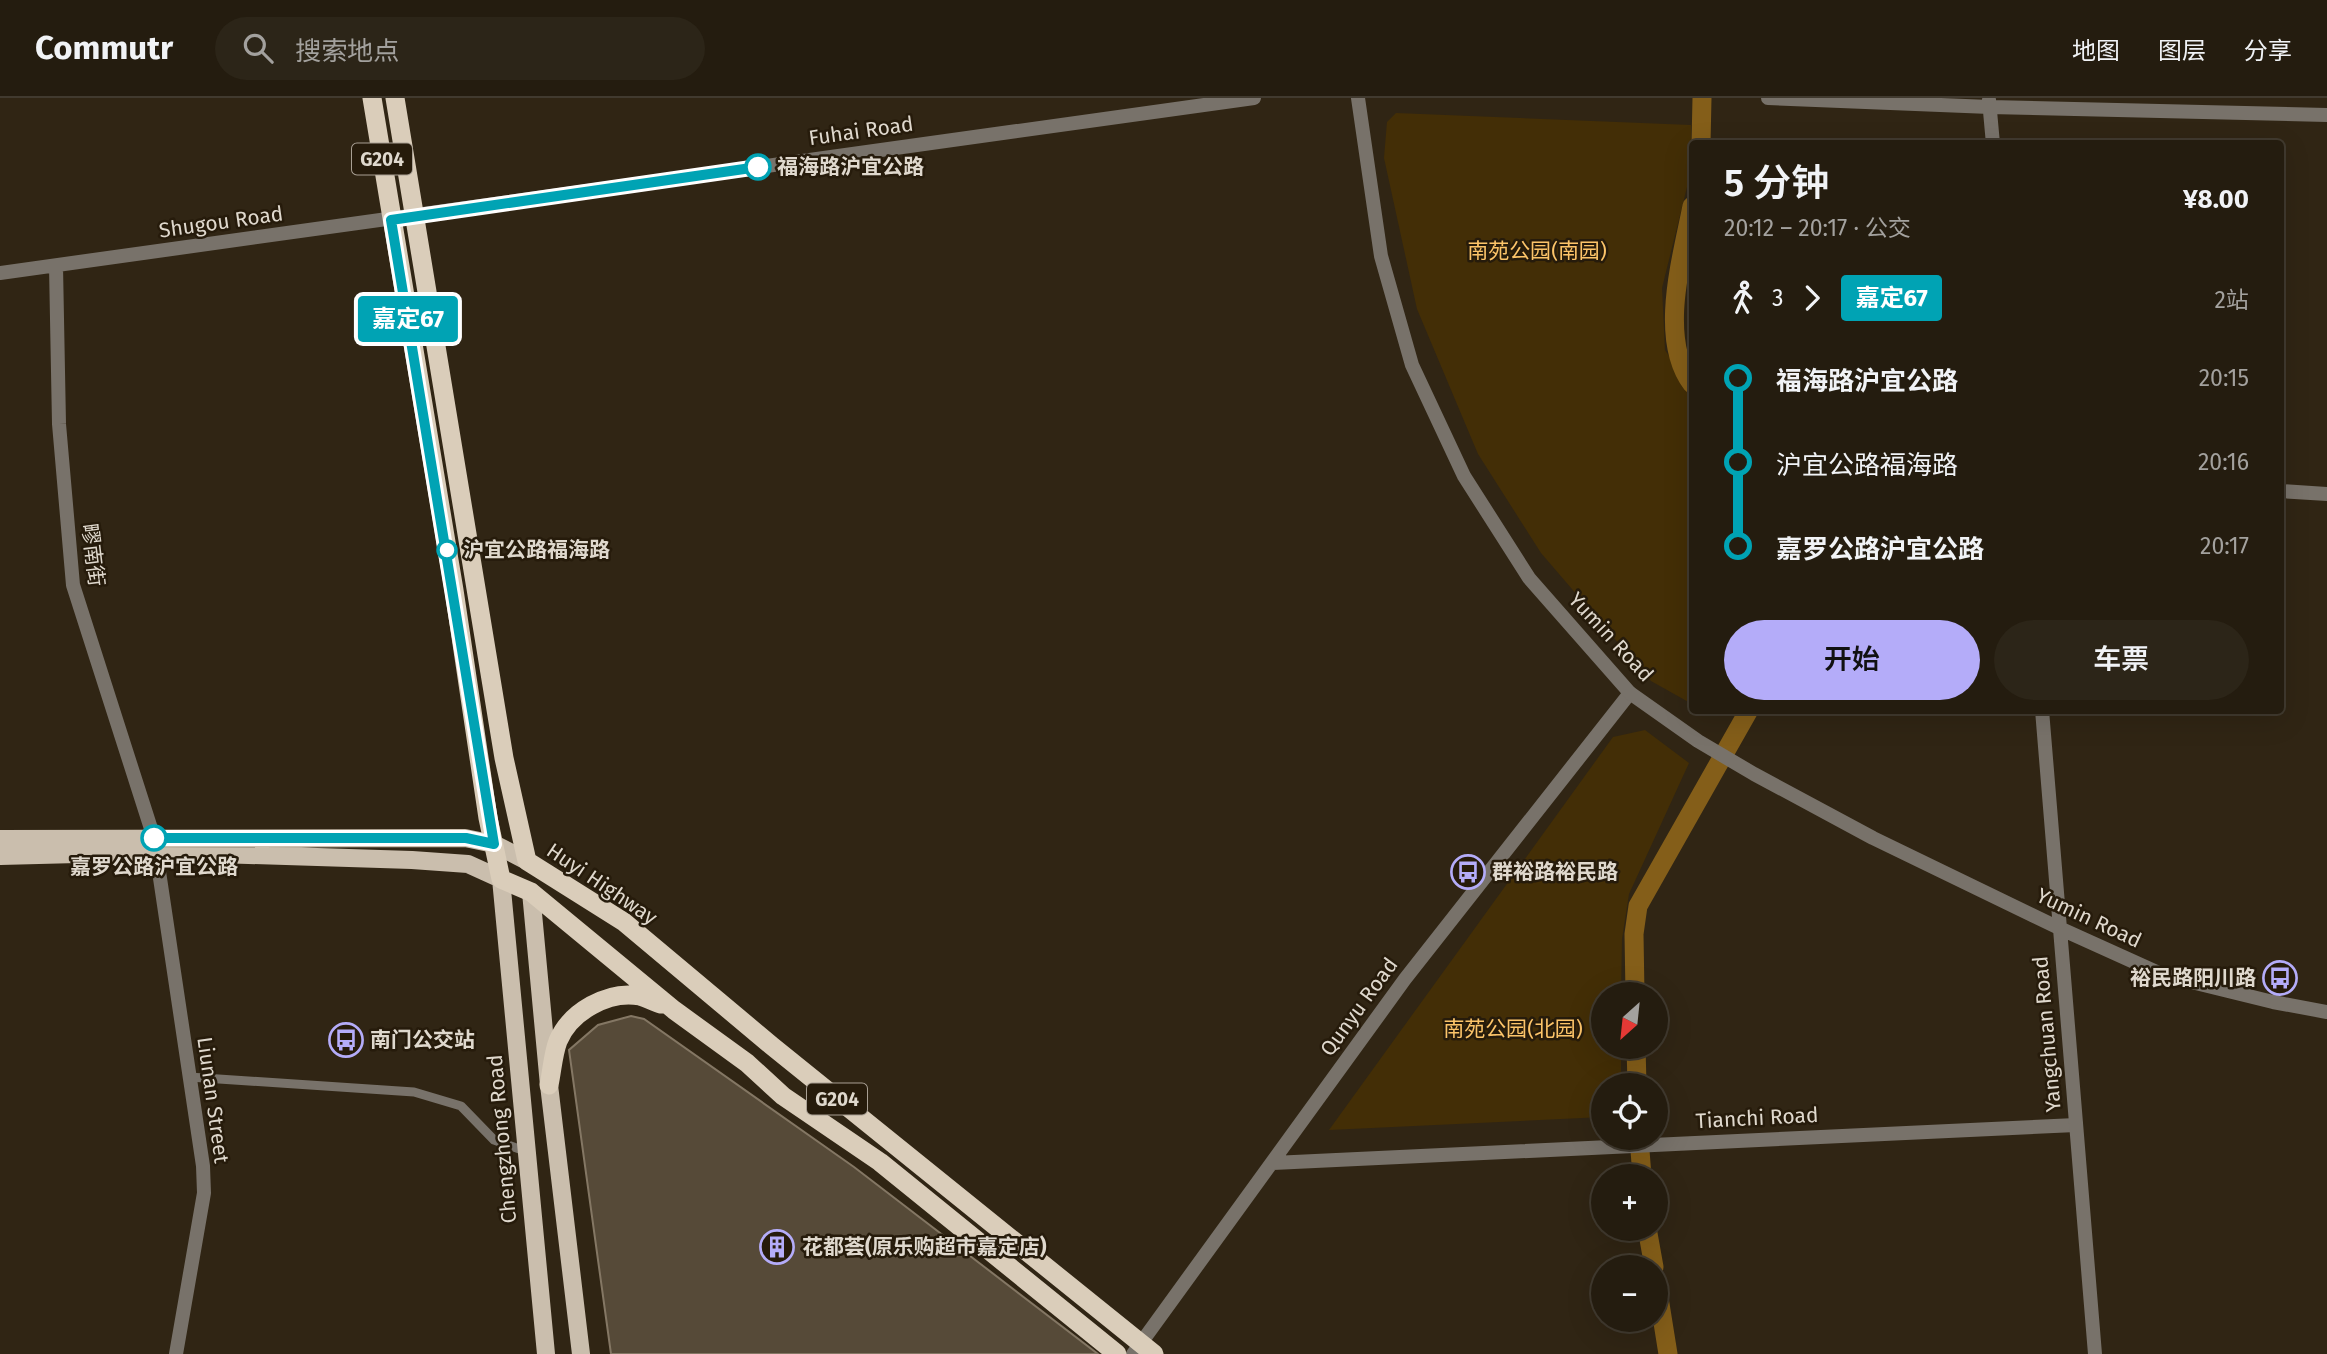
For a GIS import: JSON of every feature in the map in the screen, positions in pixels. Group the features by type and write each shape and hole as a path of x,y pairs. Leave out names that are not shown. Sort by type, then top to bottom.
{"highway":[{"name":"G204","path":"372,98 501,879 531,892 674,1010 747,1063 783,1096 880,1162 1117,1354"},
{"name":"Huyi Highway","path":"395,98 504,758 527,861 624,922 1143,1351"},
{"path":"549,1085 557,1044 565,1027 582,1011 604,1000 623,995 641,996 674,1010"}],"main road":[{"path":"0,856 154,845 466,838 494,844 527,861"},
{"path":"0,839 154,845 468,864 501,879"},
{"name":"Chengzhong Road","path":"501,879 546,1354"},
{"path":"531,892 549,1085 581,1354"}],"street":[{"name":"Fuhai Road","path":"391,220 1254,98"},
{"name":"Yumin Road","path":"1358,98 1381,256 1412,365 1464,476 1529,578 1630,693 1698,741 1754,774 1873,838 2059,928 2163,975 2273,1002 2327,1012"},
{"path":"1768,98 1990,102 2327,115"},
{"path":"1990,102 1993,140"},
{"name":"Shugou Road","path":"56,266 391,220"},
{"path":"0,273 56,266"},
{"name":"疁南街","path":"56,266 59,424 73,585 154,845"},
{"path":"2284,491 2327,494"},
{"name":"Qunyu Road","path":"1143,1351 1405,979 1630,693"},
{"name":"Yangchuan Road","path":"2042,714 2095,1354"},
{"name":"Liunan Street","path":"154,845 203,1166 204,1193 176,1354"},
{"name":"Tianchi Road","path":"1273,1163 2076,1125"}],"lane":[{"path":"189,1077 414,1091 461,1106 494,1140 525,1151"}],"green space":[{"name":"南苑公园(南园)","path":"1396,113 1691,125 1689,179 1662,288 1665,350 1689,386 1689,702 1651,681 1541,553 1478,454 1417,309 1384,158 1387,122"},
{"name":"南苑公园(北园)","path":"1645,730 1689,763 1629,894 1622,939 1621,982 1591,982 1591,1059 1621,1059 1621,1073 1591,1073 1591,1118 1329,1130 1613,737"}],"building":[{"name":"花都荟(原乐购超市嘉定店)","path":"631,1016 644,1019 854,1167 1098,1354 611,1354 569,1050 598,1025"}],"waterway":[{"path":"1701,140 1702,98"},
{"path":"1689,221 1679,273 1674,322 1676,345 1689,379"},
{"path":"1635,982 1634,934 1638,906 1747,714"},
{"path":"1636,1059 1637,1073"},
{"path":"1640,1150 1641,1164"},
{"path":"1649,1241 1652,1255"},
{"path":"1664,1332 1668,1354"}],"bus line":[{"name":"嘉定67","path":"154,838 466,838 494,844 391,220 758,167"}],"place":[{"name":"福海路沪宜公路","path":"758,167"},
{"name":"沪宜公路福海路","path":"447,550"},
{"name":"嘉罗公路沪宜公路","path":"154,838"},
{"name":"群裕路裕民路","path":"1468,872"},
{"name":"裕民路阳川路","path":"2280,978"},
{"name":"南门公交站","path":"346,1040"},
{"name":"花都荟(原乐购超市嘉定店)","path":"777,1247"}]}
